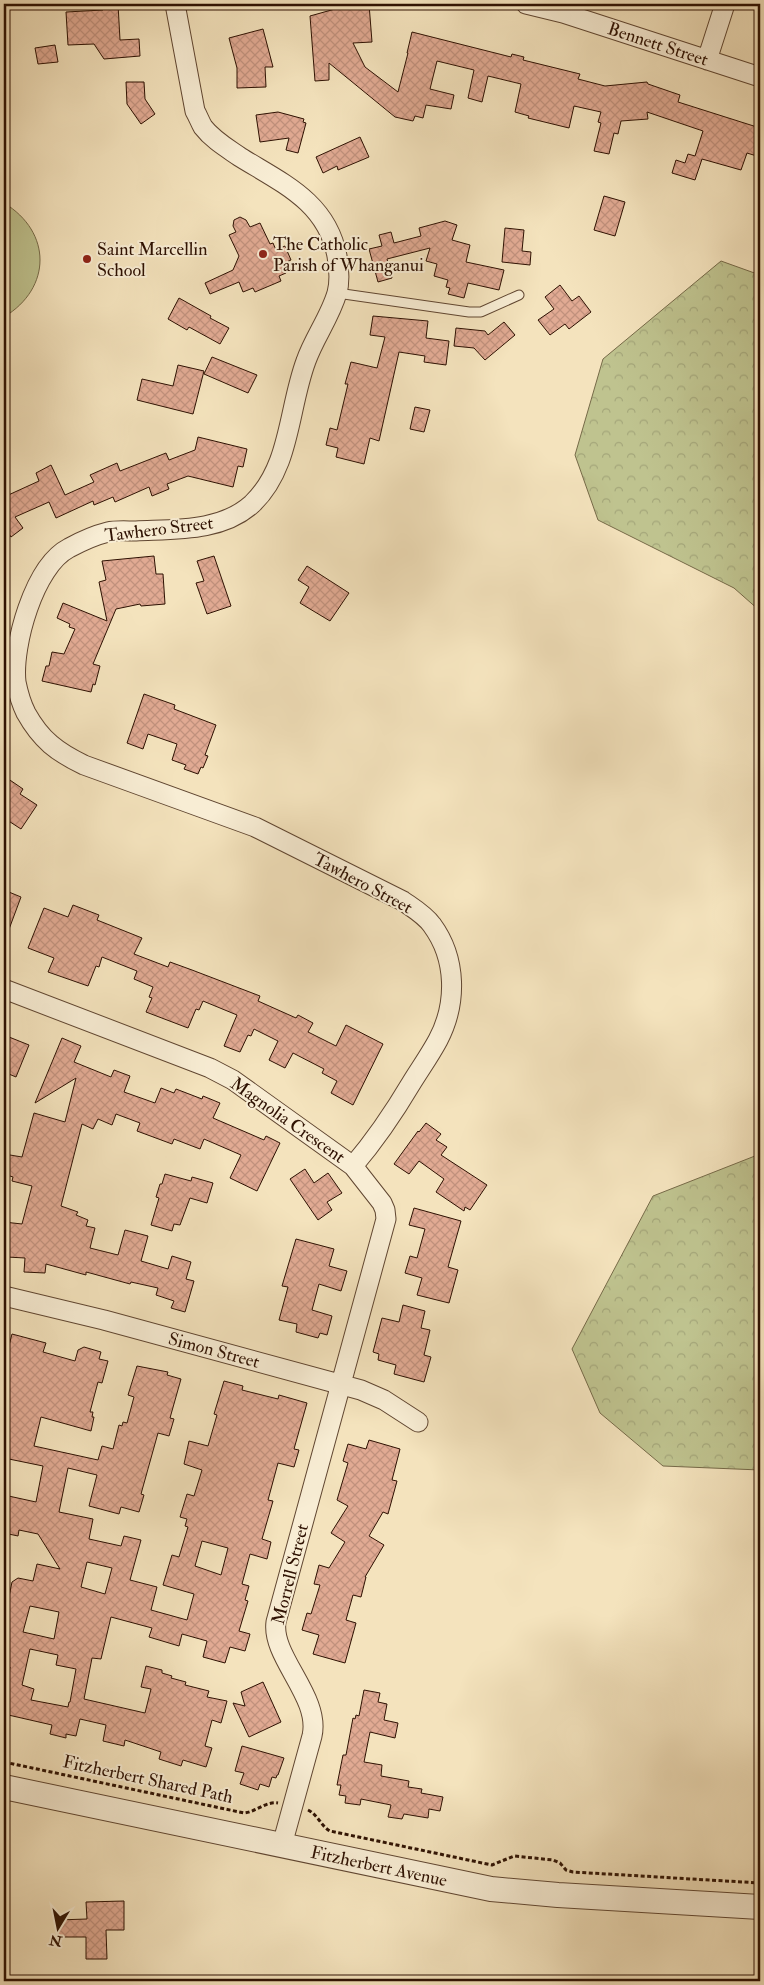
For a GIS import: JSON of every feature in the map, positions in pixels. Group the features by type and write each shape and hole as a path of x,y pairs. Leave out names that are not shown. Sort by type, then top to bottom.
{"street":[{"name":"Tawhero Street","path":"175,4 195,111 203,126 220,144 310,203 324,219 333,237 338,258 339,280 337,293 304,365 282,457 269,483 258,497 236,516 216,523 196,528 108,532 67,548 44,572 30,598 17,654 16,682 25,711 42,738 61,754 84,765 255,827 403,901 419,912 432,925 444,949 451,974 452,995 448,1016 438,1040 382,1132 353,1166"},
{"name":"Bennett Street","path":"526,4 563,13 760,77"},
{"path":"707,60 724,4"},
{"name":"Magnolia Crescent","path":"4,989 222,1074 353,1166 382,1202 386,1219 341,1385"},
{"name":"Simon Street","path":"4,1296 104,1320 372,1394 418,1422"},
{"name":"Morrell Street","path":"282,1845 312,1736 314,1719 277,1638 275,1627 341,1385"},
{"name":"Fitzherbert Avenue","path":"4,1787 491,1889 558,1895 760,1906"}],"lane":[{"path":"337,293 469,312 482,312 519,295"}],"path":[{"name":"Fitzherbert Shared Path","path":"4,1762 244,1813 252,1812 274,1802 284,1804"},
{"path":"300,1808 314,1813 323,1827 330,1831 492,1865 514,1856 553,1860 566,1870 573,1872 760,1883"}],"green space":[{"path":"4,203 20,215 31,229 38,244 40,260 38,276 31,291 20,305 4,317"},
{"path":"721,261 760,275 760,611 734,588 598,520 575,455 603,359"},
{"path":"760,1154 760,1470 663,1466 600,1413 572,1349 653,1196"}],"building":[{"path":"103,4 118,4 120,40 139,39 140,56 104,59 94,44 68,45 66,12 103,10"},
{"path":"334,4 369,4 372,42 353,43 365,67 398,92 412,32 511,57 512,54 524,57 523,60 580,74 578,79 605,86 647,82 680,95 678,102 760,128 760,157 747,153 741,170 702,159 695,180 672,173 676,160 685,163 688,154 695,156 703,131 647,112 648,119 621,121 618,134 614,133 609,154 594,151 601,123 598,122 601,112 574,106 569,128 528,118 529,116 515,112 521,84 488,76 482,102 468,98 474,70 437,61 430,89 454,95 451,109 426,105 423,118 415,116 413,121 395,117 329,63 329,80 315,81 310,16 335,9"},
{"path":"263,29 273,67 265,67 266,87 237,88 237,68 229,38"},
{"path":"55,45 58,62 38,64 35,48"},
{"path":"126,82 144,82 145,99 155,114 141,124 127,104"},
{"path":"278,112 304,119 303,122 306,123 298,153 286,150 289,138 260,142 256,115"},
{"path":"360,137 369,157 338,170 337,166 323,173 316,157"},
{"path":"604,196 625,202 615,236 594,230"},
{"name":"The Catholic Parish of Whanganui","path":"240,217 246,220 250,227 260,223 270,244 273,243 276,250 285,246 291,260 282,264 286,273 279,276 281,281 255,292 253,288 243,292 239,282 210,294 205,283 233,270 239,256 229,235 236,232 233,226 234,220"},
{"path":"445,221 457,225 452,240 470,245 466,262 504,270 499,290 468,283 464,298 448,294 450,288 446,287 448,280 434,276 437,264 426,261 430,248 387,259 392,278 378,282 369,249 382,246 379,235 391,232 394,243 421,236 419,228"},
{"path":"505,228 524,230 522,251 531,252 530,265 502,262"},
{"path":"560,285 572,301 579,296 591,312 569,329 565,324 550,335 538,320 554,309 545,297"},
{"path":"179,298 229,328 220,344 189,327 187,330 168,319"},
{"path":"373,316 428,321 426,338 449,341 446,365 424,362 425,356 399,352 379,441 370,438 364,464 336,457 338,448 326,445 330,428 337,430 351,362 377,368 385,337 370,335"},
{"path":"504,322 515,335 485,360 474,348 454,346 456,328 485,331 488,335"},
{"path":"212,357 257,375 248,393 204,374"},
{"path":"178,365 204,371 193,414 137,400 142,379 173,386"},
{"path":"415,407 430,410 424,432 410,429"},
{"path":"198,437 247,449 243,467 238,466 233,487 188,476 167,484 169,489 152,496 149,487 115,502 113,497 94,505 93,501 56,518 49,502 15,517 23,528 11,537 4,526 4,497 39,481 36,473 51,465 65,495 94,482 90,475 117,463 120,471 166,453 169,460 195,450"},
{"path":"154,556 156,574 163,574 165,604 141,606 140,604 116,609 93,664 100,666 91,692 42,681 46,666 49,666 52,652 64,654 75,629 69,627 70,624 57,618 63,603 107,621 99,582 106,580 102,561"},
{"path":"214,556 231,606 207,614 196,583 204,581 197,561"},
{"path":"307,566 349,593 330,621 300,603 309,587 298,580"},
{"path":"144,694 175,705 174,709 216,725 205,755 208,756 198,774 184,769 186,765 172,760 177,744 148,734 143,749 127,743"},
{"path":"4,776 23,789 20,794 37,805 21,829 4,818"},
{"path":"4,890 21,897 5,940 4,940"},
{"path":"73,905 99,915 97,920 142,938 134,954 168,967 170,962 260,996 258,1001 296,1018 298,1015 313,1023 308,1032 336,1046 346,1025 383,1044 353,1105 331,1093 337,1081 322,1073 324,1069 293,1053 285,1068 269,1060 278,1041 254,1029 251,1036 248,1035 240,1052 224,1046 237,1015 203,1001 199,1010 196,1009 188,1028 146,1012 152,998 149,997 153,987 134,979 137,971 102,957 99,967 96,966 88,986 48,972 54,958 28,948 44,908 68,917"},
{"path":"4,1035 29,1045 16,1077 4,1072"},
{"path":"62,1038 81,1046 74,1062 111,1077 114,1070 130,1076 124,1092 155,1103 161,1088 174,1093 176,1089 202,1099 203,1096 220,1103 213,1118 264,1140 266,1136 280,1143 257,1191 230,1178 241,1155 204,1139 200,1149 174,1139 172,1144 137,1131 140,1123 116,1114 112,1125 98,1119 93,1129 82,1124 61,1206 78,1212 76,1215 88,1220 86,1226 95,1228 90,1248 118,1255 125,1230 148,1236 141,1261 168,1269 172,1256 191,1262 186,1279 194,1281 185,1312 171,1308 174,1301 156,1295 158,1288 131,1282 130,1284 86,1272 86,1275 46,1264 45,1273 24,1272 25,1258 7,1257 8,1255 4,1255 4,1222 22,1224 32,1186 12,1181 13,1177 4,1174 4,1154 22,1157 34,1113 65,1122 76,1078 35,1103"},
{"path":"426,1123 441,1134 436,1140 447,1147 441,1155 487,1185 470,1210 465,1207 464,1211 436,1192 444,1179 419,1161 409,1174 394,1164"},
{"path":"305,1169 314,1183 328,1173 342,1193 327,1202 332,1210 318,1220 290,1179"},
{"path":"165,1174 191,1181 192,1177 213,1183 207,1203 190,1198 180,1225 174,1224 172,1231 151,1225 159,1198 156,1197"},
{"path":"414,1208 461,1221 448,1267 458,1270 449,1303 417,1295 422,1278 405,1273 410,1256 417,1258 425,1229 409,1225"},
{"path":"296,1239 334,1249 329,1266 347,1271 341,1291 319,1284 312,1310 332,1316 327,1335 320,1333 318,1338 296,1332 297,1324 279,1320 288,1287 282,1286"},
{"path":"403,1305 425,1311 421,1328 430,1330 424,1355 431,1357 424,1382 394,1374 396,1365 378,1360 379,1354 373,1352 382,1318 399,1322"},
{"path":"12,1334 46,1343 43,1352 75,1361 78,1350 84,1347 101,1352 99,1359 108,1361 102,1383 98,1382 90,1412 93,1412 92,1417 94,1417 91,1431 41,1417 34,1446 98,1460 102,1446 113,1449 119,1425 122,1426 123,1422 127,1423 134,1397 128,1395 137,1366 168,1372 167,1375 181,1379 170,1418 174,1419 169,1436 158,1433 141,1494 144,1495 139,1512 121,1507 119,1514 89,1506 97,1475 68,1468 59,1512 93,1519 89,1539 121,1546 124,1536 141,1540 130,1580 157,1587 151,1610 187,1620 194,1594 163,1585 172,1555 179,1557 188,1527 185,1526 187,1519 180,1517 187,1494 194,1496 202,1470 184,1464 189,1441 208,1446 217,1415 214,1414 224,1381 243,1386 242,1390 278,1399 279,1395 307,1403 294,1449 299,1450 294,1467 278,1463 268,1500 273,1501 262,1539 271,1542 267,1559 250,1554 242,1584 249,1586 245,1600 248,1601 239,1631 250,1634 245,1651 230,1647 225,1663 203,1657 207,1641 182,1634 179,1646 149,1637 152,1628 111,1617 101,1659 92,1658 84,1699 145,1713 151,1689 141,1687 146,1666 162,1670 162,1673 172,1676 171,1678 186,1682 185,1685 209,1691 207,1697 227,1701 221,1723 212,1720 205,1746 212,1748 206,1767 183,1760 181,1766 159,1759 161,1752 125,1740 124,1746 103,1741 106,1725 80,1719 76,1736 66,1734 66,1738 50,1734 52,1725 4,1714 4,1696 10,1667 4,1666 4,1621 12,1582 18,1578 33,1581 37,1564 60,1569 38,1534 19,1530 18,1536 4,1533 4,1495 36,1502 43,1466 4,1458 4,1365","holes":["202,1541 228,1548 221,1575 195,1566","87,1562 112,1568 105,1594 81,1587","30,1606 59,1612 54,1639 23,1632","30,1649 58,1655 56,1665 76,1669 68,1707 31,1700 34,1689 22,1685"]},
{"path":"369,1440 400,1449 392,1480 397,1481 388,1514 383,1512 369,1536 384,1545 365,1577 361,1597 353,1595 346,1620 356,1623 345,1663 313,1654 319,1635 302,1630 307,1613 311,1614 320,1585 314,1584 319,1565 329,1568 345,1542 331,1533 348,1506 337,1500 348,1463 343,1461 348,1444 366,1449"},
{"path":"263,1682 281,1722 249,1737 233,1703 245,1706 241,1692"},
{"path":"364,1690 380,1693 378,1702 387,1704 384,1720 398,1723 395,1738 370,1732 364,1762 382,1765 381,1776 409,1781 408,1787 422,1789 421,1793 443,1797 440,1811 429,1809 428,1818 404,1814 402,1819 388,1817 391,1805 361,1799 360,1805 345,1803 346,1796 339,1795 341,1785 337,1785 343,1755 346,1755 353,1718 355,1719 356,1715 359,1716"},
{"path":"242,1746 284,1758 278,1775 276,1778 272,1777 269,1787 260,1784 258,1790 240,1784 244,1773 235,1771"},
{"path":"124,1901 124,1930 106,1930 107,1959 86,1959 86,1937 57,1937 57,1920 87,1919 86,1902"}],"place":[{"name":"The Catholic Parish of Whanganui","path":"263,254"},
{"name":"Saint Marcellin School","path":"87,259"}]}
